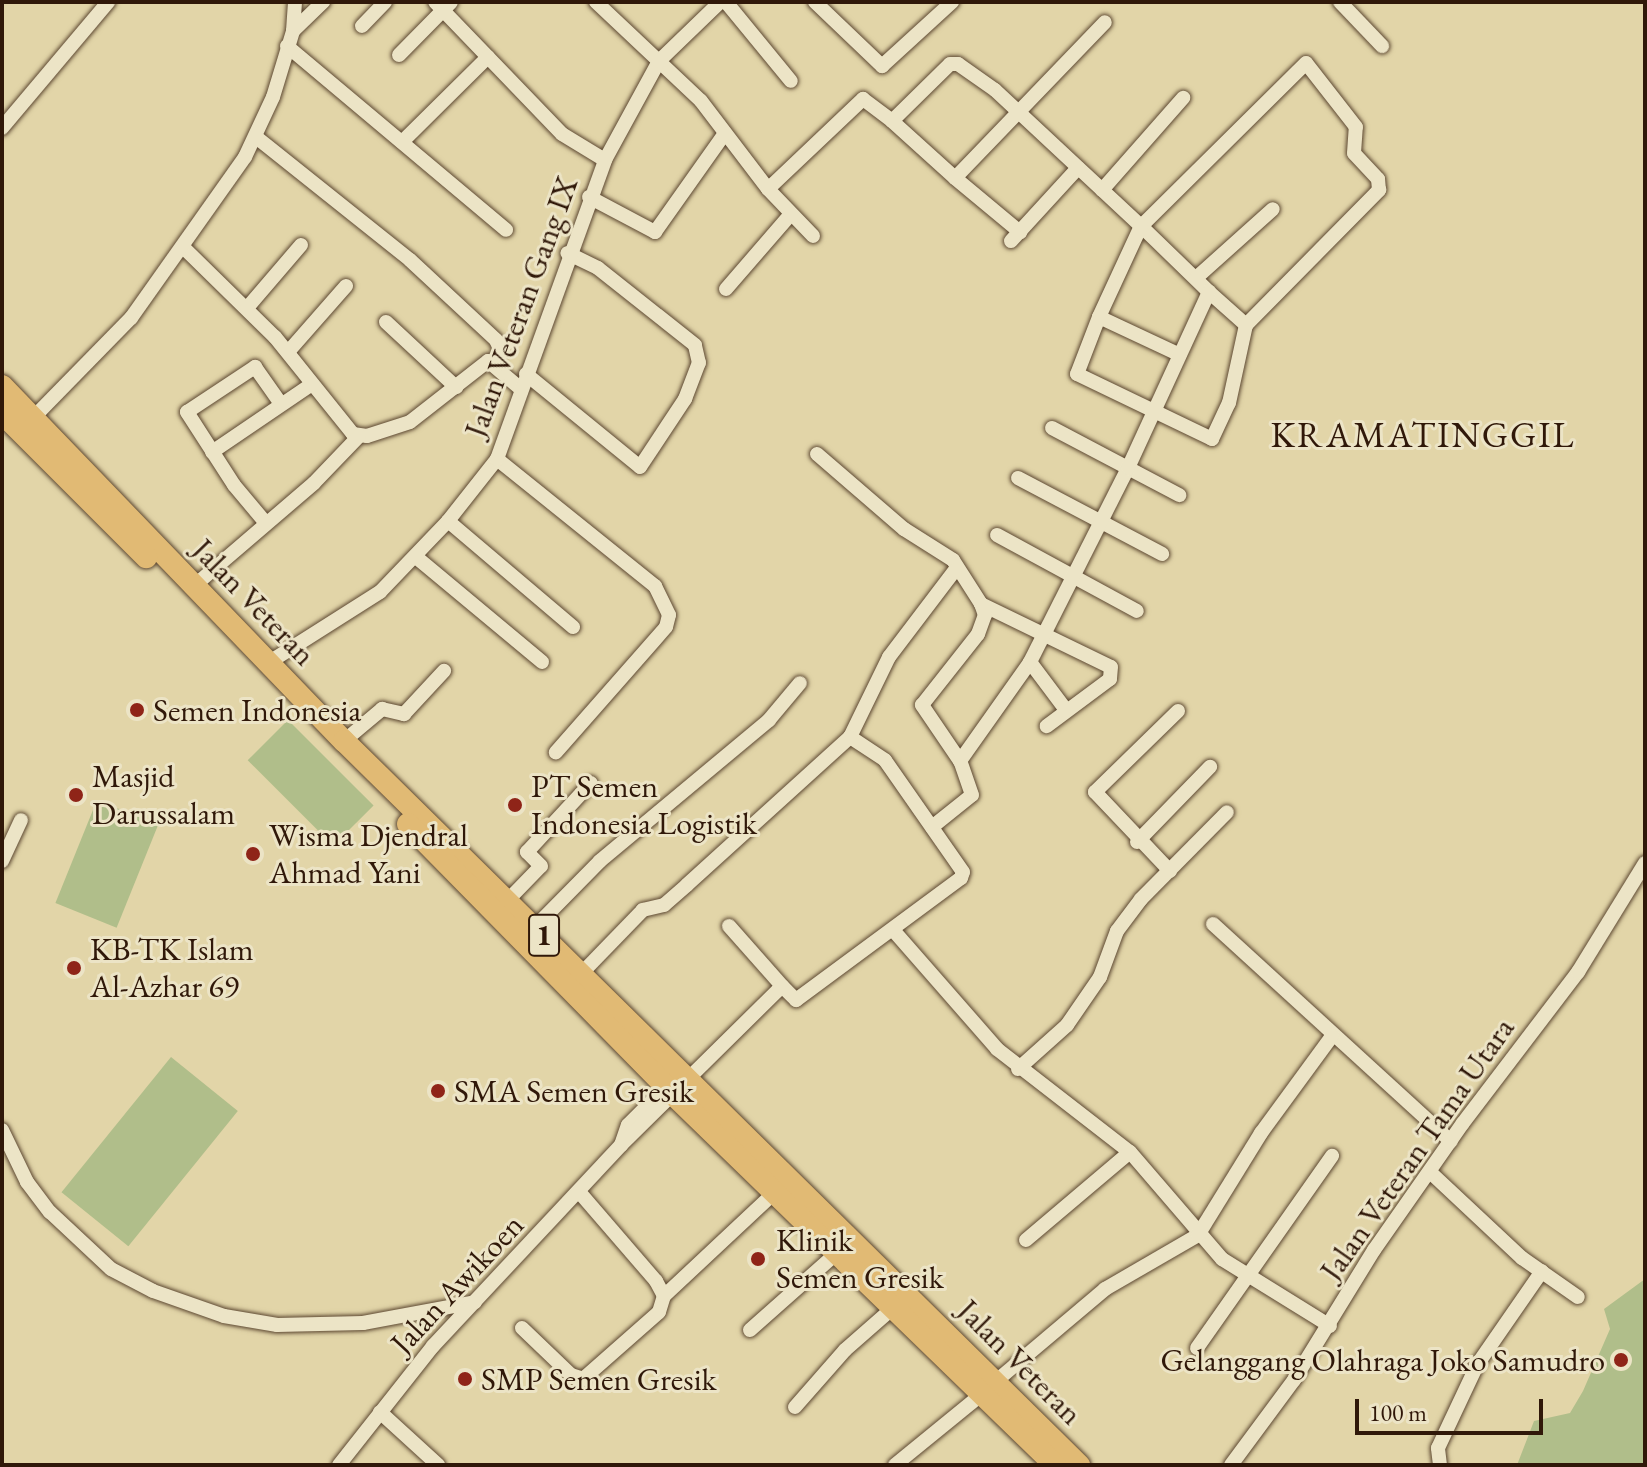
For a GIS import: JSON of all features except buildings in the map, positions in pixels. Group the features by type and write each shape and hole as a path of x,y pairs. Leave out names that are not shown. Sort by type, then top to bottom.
{"highway":[{"name":"Jalan Veteran","path":"5,396 33,418 344,741 536,926 775,1192 893,1308 1079,1465"},
{"name":"Jalan Veteran","path":"5,396 676,1083 988,1388 1055,1465"}],"street":[{"path":"2,128 108,2"},
{"path":"33,418 131,318 185,249 256,137 293,31 295,2"},
{"path":"293,31 323,2"},
{"path":"362,26 385,2"},
{"path":"596,2 701,101 768,189 813,236"},
{"name":"Jalan Veteran Gang IX","path":"268,663 364,605 416,557 497,459 567,253 605,160 659,61 720,2"},
{"path":"726,2 791,81"},
{"path":"815,2 882,66 952,2"},
{"path":"1340,2 1382,46"},
{"path":"399,55 443,5 562,134 605,160"},
{"path":"955,178 1105,22"},
{"path":"287,46 506,230"},
{"path":"402,142 488,57"},
{"path":"892,121 954,63 976,74 1246,325"},
{"path":"1302,65 1310,66 1356,127 1354,153 1378,179 1379,190 1246,325 1229,403 1212,439 1154,415 1077,374 1099,317 1141,226 1302,65"},
{"path":"1102,190 1183,98"},
{"path":"768,189 863,99 871,100 1015,236 1078,168"},
{"path":"589,197 655,232 725,133"},
{"path":"256,137 410,260 496,340 496,364"},
{"path":"1196,278 1273,209"},
{"path":"726,289 791,214"},
{"path":"247,308 301,245"},
{"path":"185,249 288,352 346,428 359,436"},
{"path":"194,586 314,483 359,436 410,422 488,361 523,381 640,467 685,399 699,363 695,345 598,268 567,253"},
{"path":"288,352 346,286"},
{"path":"960,761 1030,662 1070,576 1154,415 1209,292"},
{"path":"1099,317 1180,355"},
{"path":"386,322 456,387"},
{"path":"265,522 189,418 191,405 255,367 281,404"},
{"path":"212,452 312,384"},
{"path":"1052,428 1179,495"},
{"path":"817,454 904,529 953,560 955,570 981,604 985,615 978,634 922,705 960,761 973,791 932,827"},
{"path":"497,459 655,586 669,615 666,627 556,752"},
{"path":"1018,478 1162,554"},
{"path":"448,521 573,627"},
{"path":"997,535 1137,611"},
{"path":"416,557 542,662"},
{"path":"581,974 643,910 664,905 850,737 889,657 955,570"},
{"path":"981,604 1114,670 1110,679 1047,726"},
{"path":"1030,662 1066,710"},
{"path":"344,741 382,709 404,714 444,671"},
{"path":"536,926 600,861 769,720 800,683"},
{"path":"1170,871 1137,842 1095,792 1178,711"},
{"path":"729,926 796,1000 961,878 963,872 885,760 850,737"},
{"path":"1137,842 1210,767"},
{"path":"508,900 541,866 527,852 591,783"},
{"path":"1018,1069 1067,1025 1100,977 1117,931 1227,812"},
{"path":"2,861 21,820"},
{"name":"Jalan Veteran Tama Utara","path":"1231,1465 1330,1326 1374,1250 1451,1141 1578,972 1645,863"},
{"path":"1213,924 1332,1036 1451,1141"},
{"path":"893,930 1018,1069 1130,1152 1198,1235 1249,1276 1330,1326"},
{"name":"Jalan Awikoen","path":"343,1463 380,1412 476,1302 580,1193 676,1083 782,986"},
{"path":"895,1465 1105,1289 1198,1235 1261,1133 1332,1036"},
{"path":"2,1130 27,1182 50,1212 111,1269 153,1291 224,1316 277,1325 363,1323 476,1302"},
{"path":"1026,1240 1130,1152"},
{"path":"1197,1348 1332,1156"},
{"path":"1430,1172 1481,1223 1578,1297"},
{"path":"522,1328 571,1375 583,1379 659,1312 664,1296 775,1192"},
{"path":"580,1193 664,1296"},
{"path":"750,1330 838,1252"},
{"path":"1440,1465 1438,1448 1477,1365 1542,1271"},
{"path":"795,1407 845,1350 893,1308"},
{"path":"380,1412 438,1465"}],"green space":[{"path":"288,720 374,806 333,846 248,760"},
{"path":"97,800 158,825 117,928 55,903"},
{"path":"171,1057 238,1111 128,1246 61,1192"},
{"name":"Gelanggang Olahraga Joko Samudro","path":"1645,1279 1645,1465 1517,1465 1534,1421 1570,1413 1583,1391 1610,1329 1604,1309"}],"place":[{"name":"Semen Indonesia","path":"137,710"},
{"name":"Masjid Darussalam","path":"76,795"},
{"name":"PT Semen Indonesia Logistik","path":"515,805"},
{"name":"Wisma Djendral Ahmad Yani","path":"253,854"},
{"name":"KB-TK Islam Al-Azhar 69","path":"74,968"},
{"name":"SMA Semen Gresik","path":"438,1091"},
{"name":"Klinik Semen Gresik","path":"758,1259"},
{"name":"Gelanggang Olahraga Joko Samudro","path":"1621,1360"},
{"name":"SMP Semen Gresik","path":"465,1379"}],"district":[{"name":"KRAMATINGGIL","path":"1423,435"}]}
